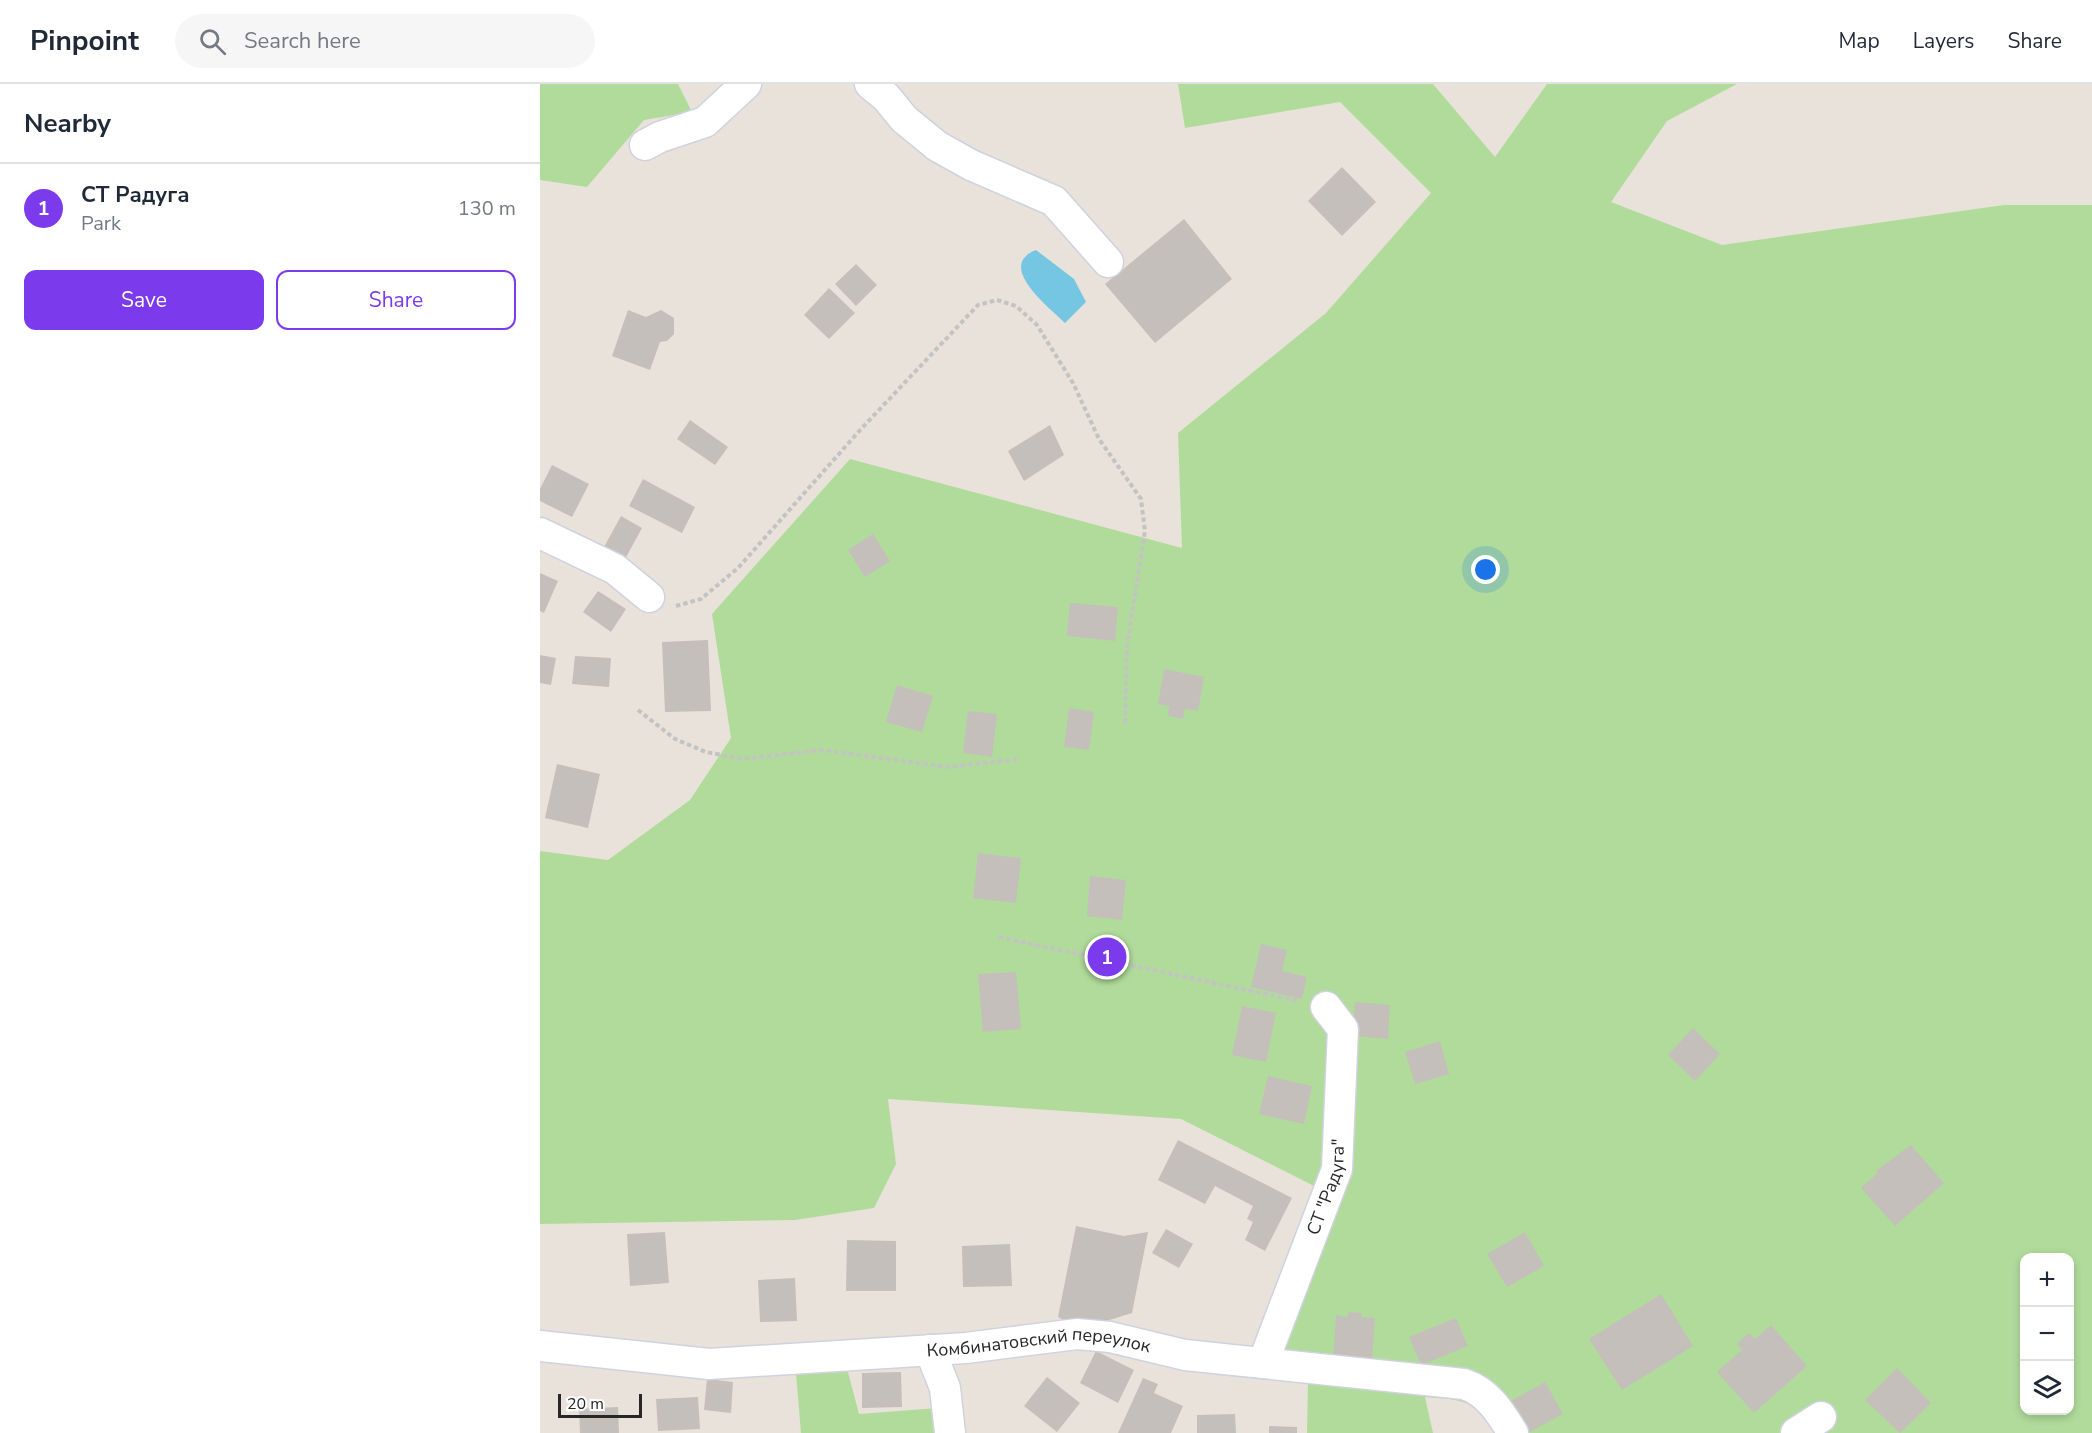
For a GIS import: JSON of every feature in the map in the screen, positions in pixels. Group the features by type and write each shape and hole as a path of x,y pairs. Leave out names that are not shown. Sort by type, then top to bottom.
{"street":[{"path":"645,146 660,137 705,122 746,84"},
{"path":"870,84 886,97 904,119 937,146 971,165 1054,201 1108,262"},
{"path":"540,533 615,569 649,597"},
{"name":"СТ \"Радуга\"","path":"1263,1363 1337,1169 1343,1029 1326,1007"},
{"name":"Комбинатовский переулок","path":"540,1346 709,1364 930,1350 1077,1334 1110,1337 1185,1355 1464,1384 1480,1389 1501,1413 1513,1433"},
{"path":"930,1350 945,1388 950,1433"}],"path":[{"path":"649,597 675,606 701,598 738,568 861,429 978,304 997,300 1016,306 1037,326 1073,383 1099,439 1141,499 1145,531 1127,645 1125,725"},
{"path":"638,710 675,739 706,752 743,759 821,750 948,767 1019,759"},
{"path":"999,937 1326,1007"}],"green space":[{"path":"540,84 678,84 692,112 644,120 587,187 540,180"},
{"path":"1178,84 1433,84 1495,157 1547,84 1737,84 1667,121 1611,202 1722,245 2004,205 2092,205 2092,1433 1498,1433 1483,1413 1467,1403 1425,1397 1433,1433 1307,1433 1308,1382 1254,1374 1320,1189 1181,1119 888,1099 896,1164 874,1208 795,1220 540,1224 540,851 608,860 690,800 731,738 712,614 850,459 1182,548 1178,433 1326,313 1431,193 1340,102 1185,128"},
{"path":"848,1372 859,1414 938,1408 936,1433 801,1433 796,1373"}],"water":[{"path":"1036,250 1074,279 1086,302 1065,323 1038,298 1023,276 1021,266 1025,257"}],"building":[{"path":"1342,167 1376,202 1342,236 1308,201"},
{"path":"1184,219 1232,279 1155,343 1105,284"},
{"path":"856,264 877,285 856,306 835,284"},
{"path":"829,288 855,313 829,339 804,315"},
{"path":"628,310 646,317 661,310 674,318 674,334 667,341 660,342 650,370 612,356"},
{"path":"690,420 728,447 715,465 677,439"},
{"path":"1050,425 1064,455 1024,481 1008,451"},
{"path":"552,465 589,484 572,517 540,501 540,489"},
{"path":"643,479 695,507 682,533 629,506"},
{"path":"621,516 642,528 625,559 604,547"},
{"path":"873,534 890,561 865,577 848,550"},
{"path":"540,573 558,581 544,613 540,611"},
{"path":"598,591 626,609 611,632 583,612"},
{"path":"1070,603 1118,607 1115,641 1067,636"},
{"path":"708,640 711,711 665,712 662,642"},
{"path":"540,655 556,658 551,685 540,683"},
{"path":"575,656 611,658 609,687 572,684"},
{"path":"1164,669 1204,677 1198,711 1185,709 1183,719 1168,716 1169,706 1158,704"},
{"path":"897,685 933,696 922,732 886,722"},
{"path":"1069,708 1094,712 1089,750 1064,747"},
{"path":"968,711 997,714 992,757 963,753"},
{"path":"557,764 600,774 588,828 545,818"},
{"path":"978,853 1021,858 1016,903 973,898"},
{"path":"1090,876 1126,880 1122,920 1087,916"},
{"path":"1261,944 1287,950 1282,971 1307,977 1302,999 1251,987"},
{"path":"1016,972 1021,1029 983,1032 978,974"},
{"path":"1355,1002 1390,1005 1388,1039 1353,1036"},
{"path":"1242,1006 1276,1013 1266,1062 1232,1055"},
{"path":"1693,1028 1720,1054 1695,1081 1668,1055"},
{"path":"1440,1041 1449,1074 1415,1084 1405,1052"},
{"path":"1268,1076 1312,1086 1304,1124 1259,1114"},
{"path":"1178,1140 1292,1198 1265,1251 1245,1240 1253,1222 1247,1219 1253,1206 1215,1186 1205,1204 1158,1180"},
{"path":"1911,1145 1944,1183 1895,1226 1861,1188 1878,1173 1876,1171"},
{"path":"1076,1226 1124,1236 1148,1232 1132,1313 1080,1329 1058,1317"},
{"path":"1166,1229 1193,1244 1179,1268 1152,1253"},
{"path":"665,1232 669,1283 630,1286 627,1234"},
{"path":"1525,1232 1544,1266 1507,1287 1487,1254"},
{"path":"847,1240 896,1241 896,1291 846,1291"},
{"path":"1010,1244 1012,1286 963,1287 962,1246"},
{"path":"795,1278 797,1321 760,1322 758,1280"},
{"path":"1661,1294 1693,1346 1622,1390 1589,1339"},
{"path":"1348,1312 1362,1313 1361,1317 1375,1318 1372,1362 1333,1359 1336,1315 1348,1317"},
{"path":"1456,1318 1468,1346 1421,1365 1409,1337"},
{"path":"1771,1325 1807,1366 1754,1413 1717,1372 1742,1350 1737,1344 1749,1333 1755,1339"},
{"path":"1096,1351 1134,1370 1118,1403 1080,1383"},
{"path":"1897,1368 1931,1403 1900,1433 1865,1400"},
{"path":"901,1372 902,1407 862,1408 862,1373"},
{"path":"1047,1377 1080,1403 1057,1432 1024,1406"},
{"path":"1143,1378 1158,1384 1154,1393 1183,1406 1171,1433 1118,1433"},
{"path":"707,1379 733,1382 731,1413 704,1410"},
{"path":"1545,1382 1563,1414 1528,1433 1511,1401"},
{"path":"698,1397 700,1429 658,1431 656,1399"},
{"path":"618,1407 619,1433 580,1433 579,1409"},
{"path":"1235,1414 1236,1433 1197,1433 1197,1415"},
{"path":"1269,1426 1297,1427 1297,1433 1269,1433"}],"place":[{"name":"СТ Радуга","path":"1107,957"}]}
